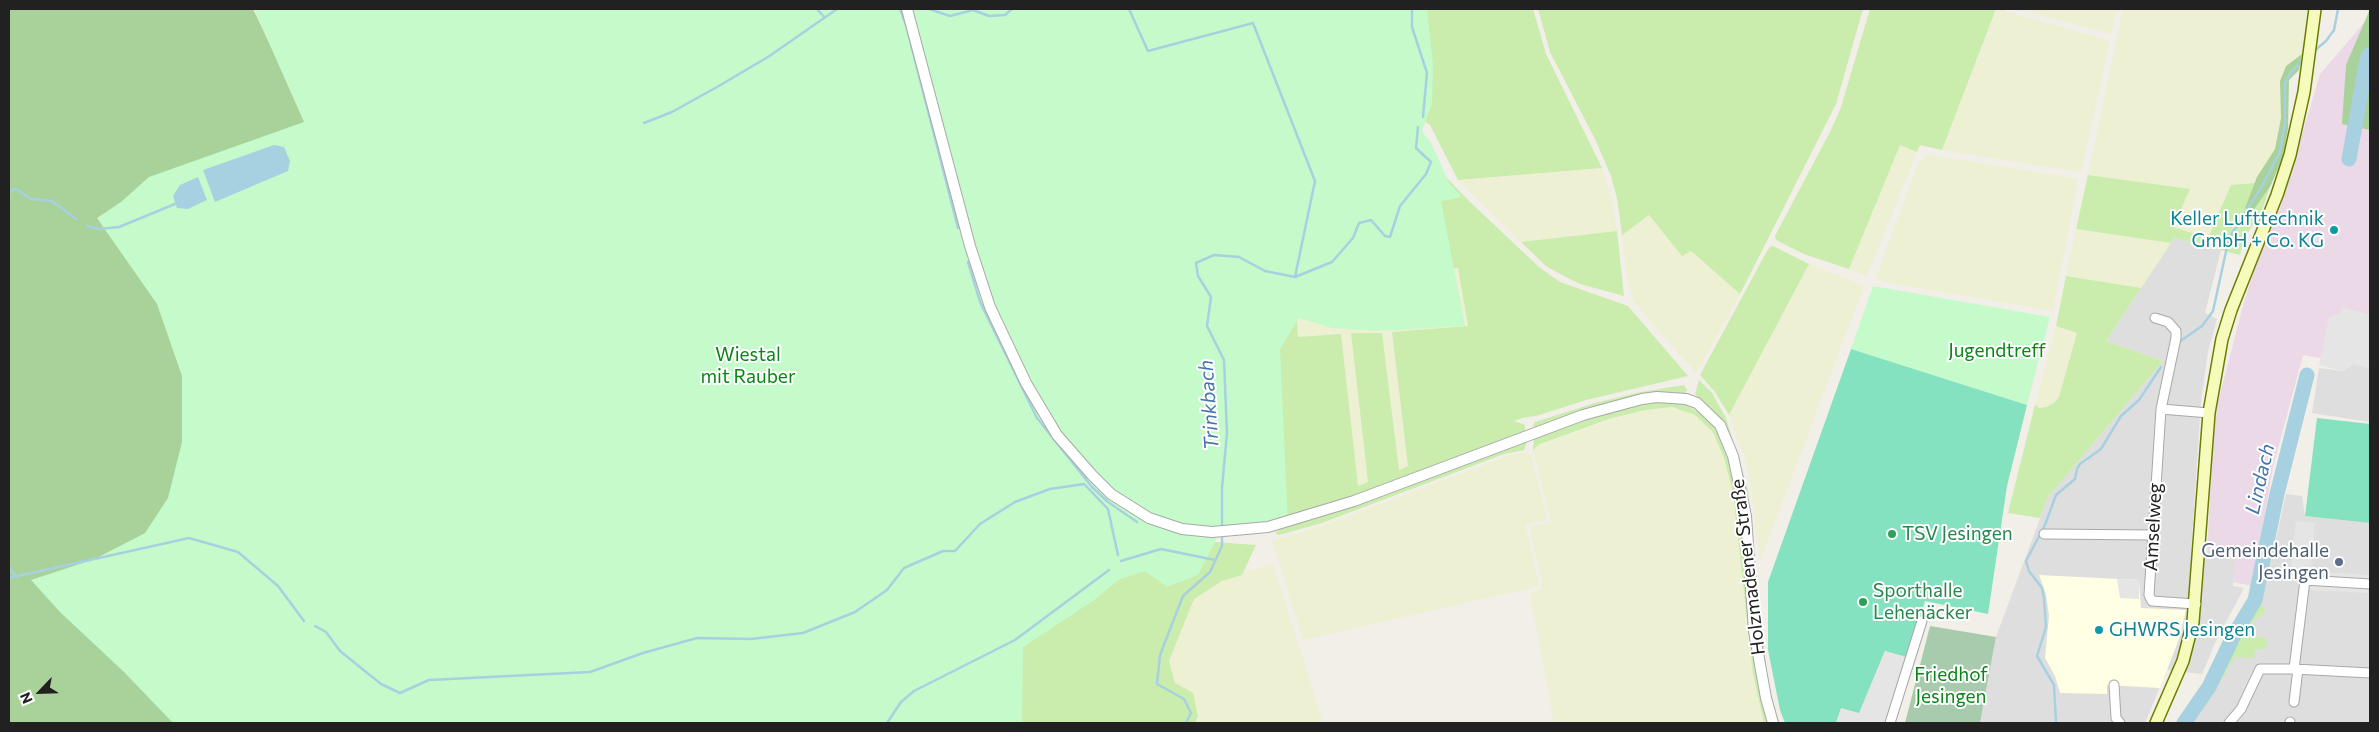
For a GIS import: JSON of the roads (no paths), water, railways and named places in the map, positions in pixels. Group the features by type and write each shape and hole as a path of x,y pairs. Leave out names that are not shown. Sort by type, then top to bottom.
{"main road":[{"path":"2156,723 2183,661 2196,604 2209,413 2222,339 2231,310 2277,196 2290,155 2304,92 2315,9"}],"street":[{"name":"Holzmadener Straße","path":"907,9 981,281 990,307 1035,402 1063,442 1092,475 1118,499 1141,514 1182,529 1212,532 1268,527 1354,501 1583,415 1657,397 1686,399 1697,404 1720,424 1733,456 1746,516 1754,631 1766,698 1773,723"},
{"name":"Amselweg","path":"2154,318 2168,322 2176,331 2161,409 2149,595 2152,601 2196,604"},
{"path":"2161,409 2209,413"},
{"path":"2044,534 2152,535"},
{"path":"2294,702 2305,580 2370,584"},
{"path":"1890,723 1922,621"},
{"path":"2229,723 2241,709 2260,669 2370,673"},
{"path":"2114,685 2116,718 2120,723"}],"water":[{"path":"274,145 284,147 290,161 288,171 215,202 203,170"},
{"path":"198,177 207,200 188,209 177,208 173,196 180,185"}],"waterway":[{"path":"817,9 824,17"},
{"path":"644,123 672,112 768,57 837,9"},
{"path":"900,9 906,25 958,228"},
{"path":"929,9 950,16 973,10 989,16 1005,15 1012,9"},
{"path":"1129,9 1148,51 1253,23 1315,181 1295,277"},
{"name":"Trinkbach","path":"1412,9 1412,27 1427,73 1423,117"},
{"path":"2314,51 2326,41 2334,30 2338,9"},
{"name":"Lindach","path":"2349,159 2367,59 2370,54"},
{"path":"2179,342 2202,326 2213,311 2229,238 2261,188 2280,152 2285,121 2285,83 2291,72 2304,60"},
{"name":"Trinkbach","path":"1222,529 1222,488 1227,433 1224,360 1207,326 1211,297 1198,276 1196,263 1214,255 1239,257 1265,271 1295,277 1332,262 1353,238 1359,223 1371,220 1385,236 1390,237 1400,206 1426,174 1431,162 1416,148 1418,127"},
{"path":"9,192 16,189 31,199 52,201 76,219"},
{"path":"87,226 99,229 119,227 175,204"},
{"path":"968,262 980,302 1037,418 1092,487 1108,502 1137,522"},
{"path":"2056,723 2054,685 2037,656 2046,627 2042,588 2029,571 2026,561 2045,525 2056,495 2075,479 2080,464 2101,449 2121,416 2139,400 2161,367"},
{"name":"Lindach","path":"2184,723 2209,687 2234,635 2255,600 2277,494 2307,375"},
{"path":"315,626 326,632 340,651 381,684 400,693 429,680 590,672 643,653 697,638 751,639 803,633 855,612 887,590 904,568 943,551 955,551 980,524 1015,502 1050,489 1084,484 1108,509 1118,555"},
{"name":"Trinkbach","path":"1186,723 1191,713 1184,699 1157,684 1160,655 1183,596 1210,572 1222,546 1222,534"},
{"path":"9,578 189,538 238,552 278,586 304,621"},
{"path":"1121,561 1161,549 1215,560"},
{"path":"9,568 16,576"},
{"path":"887,723 901,702 914,691 1015,640 1109,570"}],"place":[{"name":"Keller Lufttechnik GmbH + Co. KG","path":"2334,230"},
{"name":"TSV Jesingen","path":"1892,534"},
{"name":"Gemeindehalle Jesingen","path":"2339,562"},
{"name":"Sporthalle Lehenäcker","path":"1863,602"},
{"name":"GHWRS Jesingen","path":"2099,630"}],"park label":[{"name":"Jugendtreff","path":"1997,351"},
{"name":"Wiestal mit Rauber","path":"748,366"},
{"name":"Friedhof Jesingen","path":"1951,686"}]}
